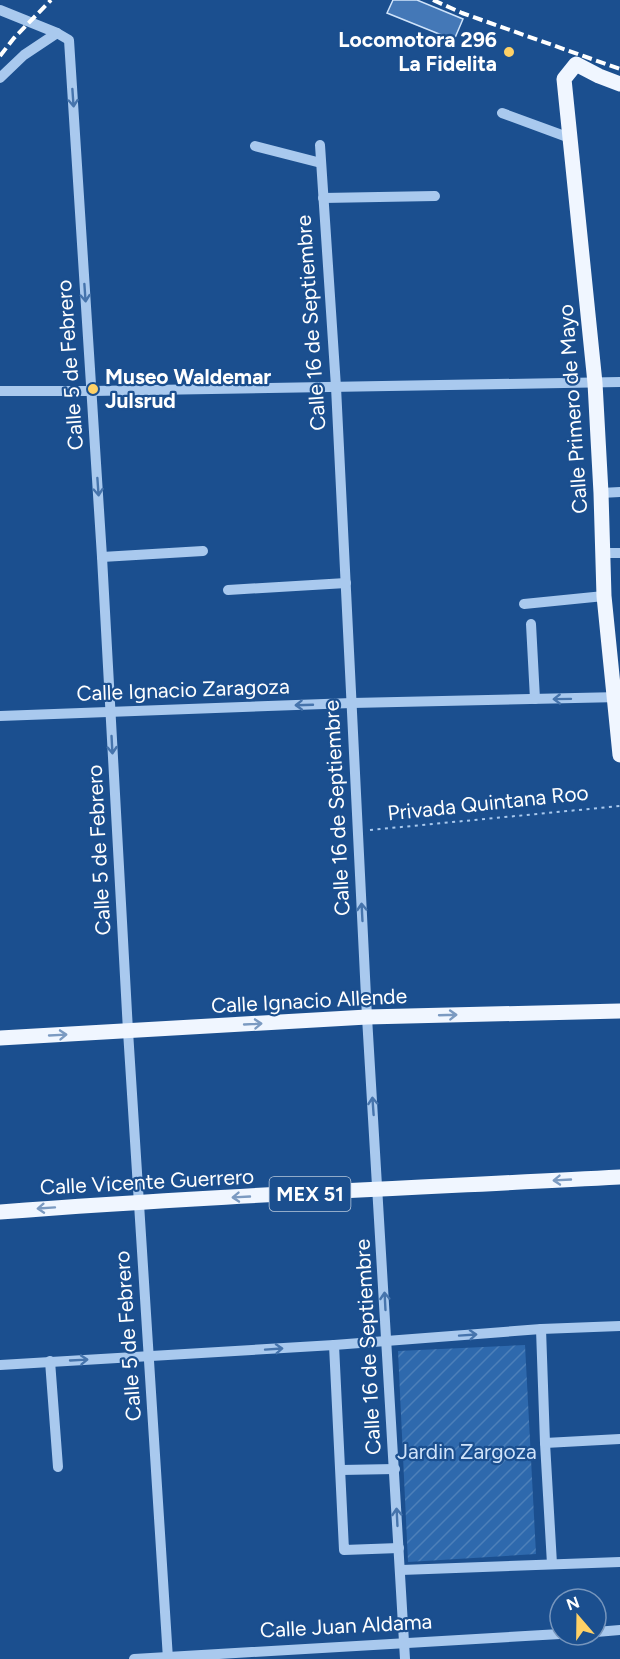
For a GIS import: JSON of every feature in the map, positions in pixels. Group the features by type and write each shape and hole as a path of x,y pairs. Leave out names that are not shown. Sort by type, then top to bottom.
{"main road":[{"name":"Calle Primero de Mayo","path":"620,84 598,76 576,64 564,79 595,383 604,596 618,697 620,755"},
{"name":"Calle Ignacio Allende","path":"0,1038 367,1017 620,1011"},
{"name":"Calle Vicente Guerrero","path":"0,1212 140,1201 620,1177"}],"street":[{"path":"0,10 57,33"},
{"path":"0,78 24,55 57,33"},
{"name":"Calle 5 de Febrero","path":"57,33 69,40 168,1658"},
{"path":"502,113 570,138"},
{"path":"255,146 321,164"},
{"name":"Calle 16 de Septiembre","path":"320,146 336,387 367,1017 405,1659"},
{"path":"323,198 435,196"},
{"path":"0,390 92,391 620,382"},
{"path":"601,493 620,492"},
{"path":"102,557 203,551"},
{"path":"603,553 620,553"},
{"path":"228,590 346,583"},
{"path":"524,604 604,596"},
{"path":"531,624 535,699"},
{"name":"Calle Ignacio Zaragoza","path":"0,716 352,703 618,697"},
{"path":"0,1365 334,1345 541,1329 620,1326"},
{"path":"541,1329 552,1564"},
{"name":"Calle 16 de Septiembre","path":"334,1345 344,1550 399,1548"},
{"path":"50,1361 58,1467"},
{"path":"545,1443 620,1439"},
{"name":"Calle 16 de Septiembre","path":"341,1470 395,1469"},
{"path":"401,1570 620,1562"},
{"name":"Calle Juan Aldama","path":"134,1659 548,1635"}],"path":[{"name":"Privada Quintana Roo","path":"358,831 620,806"}],"green space":[{"name":"Jardin Zargoza","path":"525,1345 536,1554 408,1562 398,1351"}],"building":[{"path":"393,0 417,0 463,19 454,40 387,13"}],"railway":[{"path":"0,56 51,0"},
{"path":"433,0 462,13 620,69"}],"place":[{"name":"Locomotora 296 La Fidelita","path":"509,52"},
{"name":"Museo Waldemar Julsrud","path":"93,389"}]}
